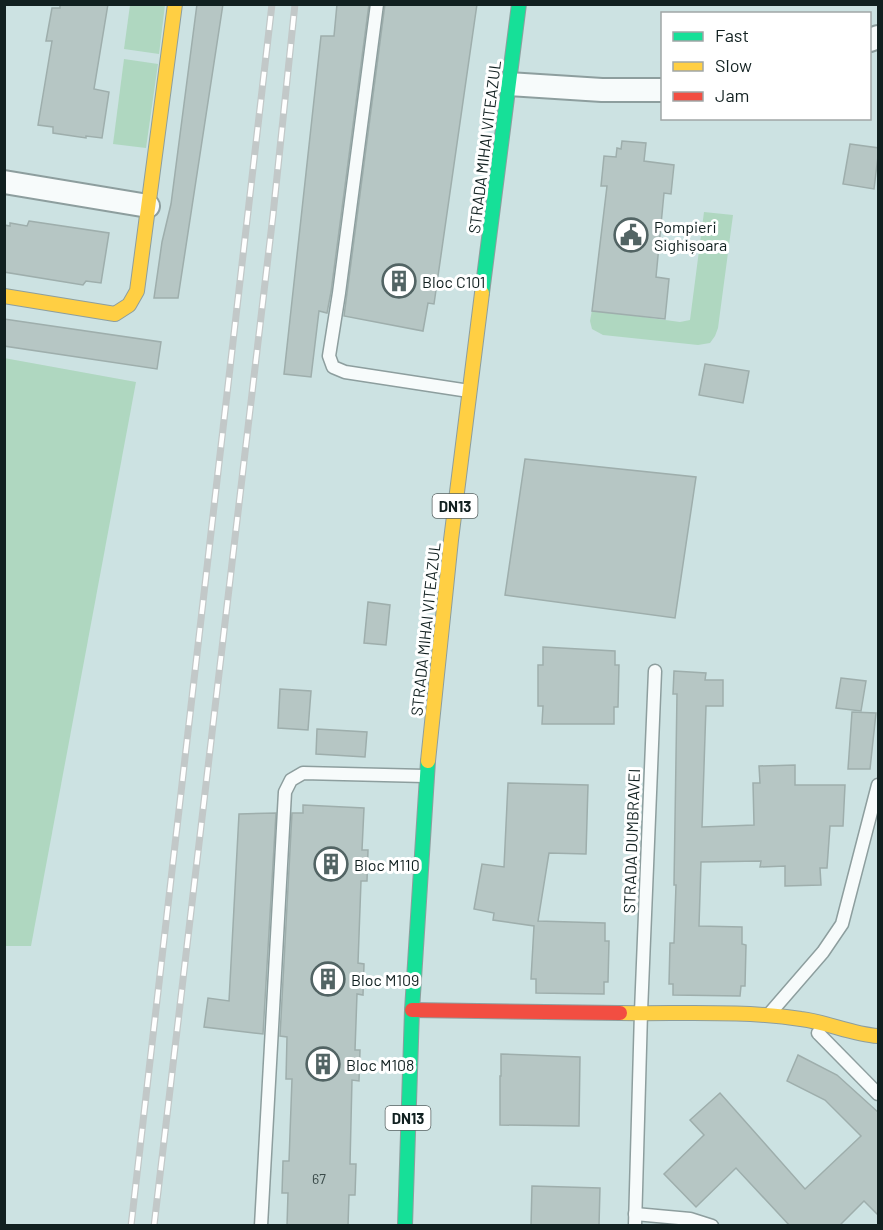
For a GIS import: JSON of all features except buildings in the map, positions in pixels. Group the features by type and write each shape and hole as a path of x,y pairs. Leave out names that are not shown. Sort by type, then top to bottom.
{"main road":[{"path":"4,296 115,314 129,305 138,291 176,4"},
{"name":"STRADA MIHAI VITEAZUL","path":"405,1226 412,1011 426,776 451,540 519,4"},
{"path":"412,1011 768,1015 804,1019 861,1035 879,1036"}],"street":[{"path":"508,84 602,90 661,90"},
{"path":"4,182 148,206"}],"lane":[{"path":"377,4 329,356 333,367 345,372 469,391"},
{"name":"STRADA DUMBRAVEI","path":"635,1220 655,671"},
{"path":"261,1226 285,792 291,780 303,773 426,776"},
{"path":"768,1015 822,952 842,924 879,785"},
{"path":"804,1019 879,1094"},
{"path":"635,1220 690,1219 712,1226"}],"green space":[{"path":"130,5 165,5 159,54 124,49"},
{"path":"124,59 158,64 146,148 113,144"},
{"path":"704,212 733,215 718,328 710,343 698,345 603,335 592,329 590,321 592,310 680,322 690,320"},
{"path":"4,358 136,382 31,946 4,946"}],"railway":[{"path":"131,1226 272,4"},
{"path":"154,1226 273,215 295,4"}],"traffic: fast":[{"path":"482,293 519,4"},
{"path":"405,1226 412,1010 428,761"}],"traffic: slow":[{"path":"4,296 115,314 129,305 137,291 175,4"},
{"path":"428,761 451,540 482,293"},
{"path":"620,1013 734,1013 779,1016 878,1036"}],"traffic: jam":[{"path":"412,1010 620,1013"}],"place":[{"name":"Pompieri Sighișoara","path":"631,235"},
{"name":"Bloc C101","path":"399,281"},
{"name":"Bloc M110","path":"331,864"},
{"name":"Bloc M109","path":"328,979"},
{"name":"Bloc M108","path":"323,1064"}]}
